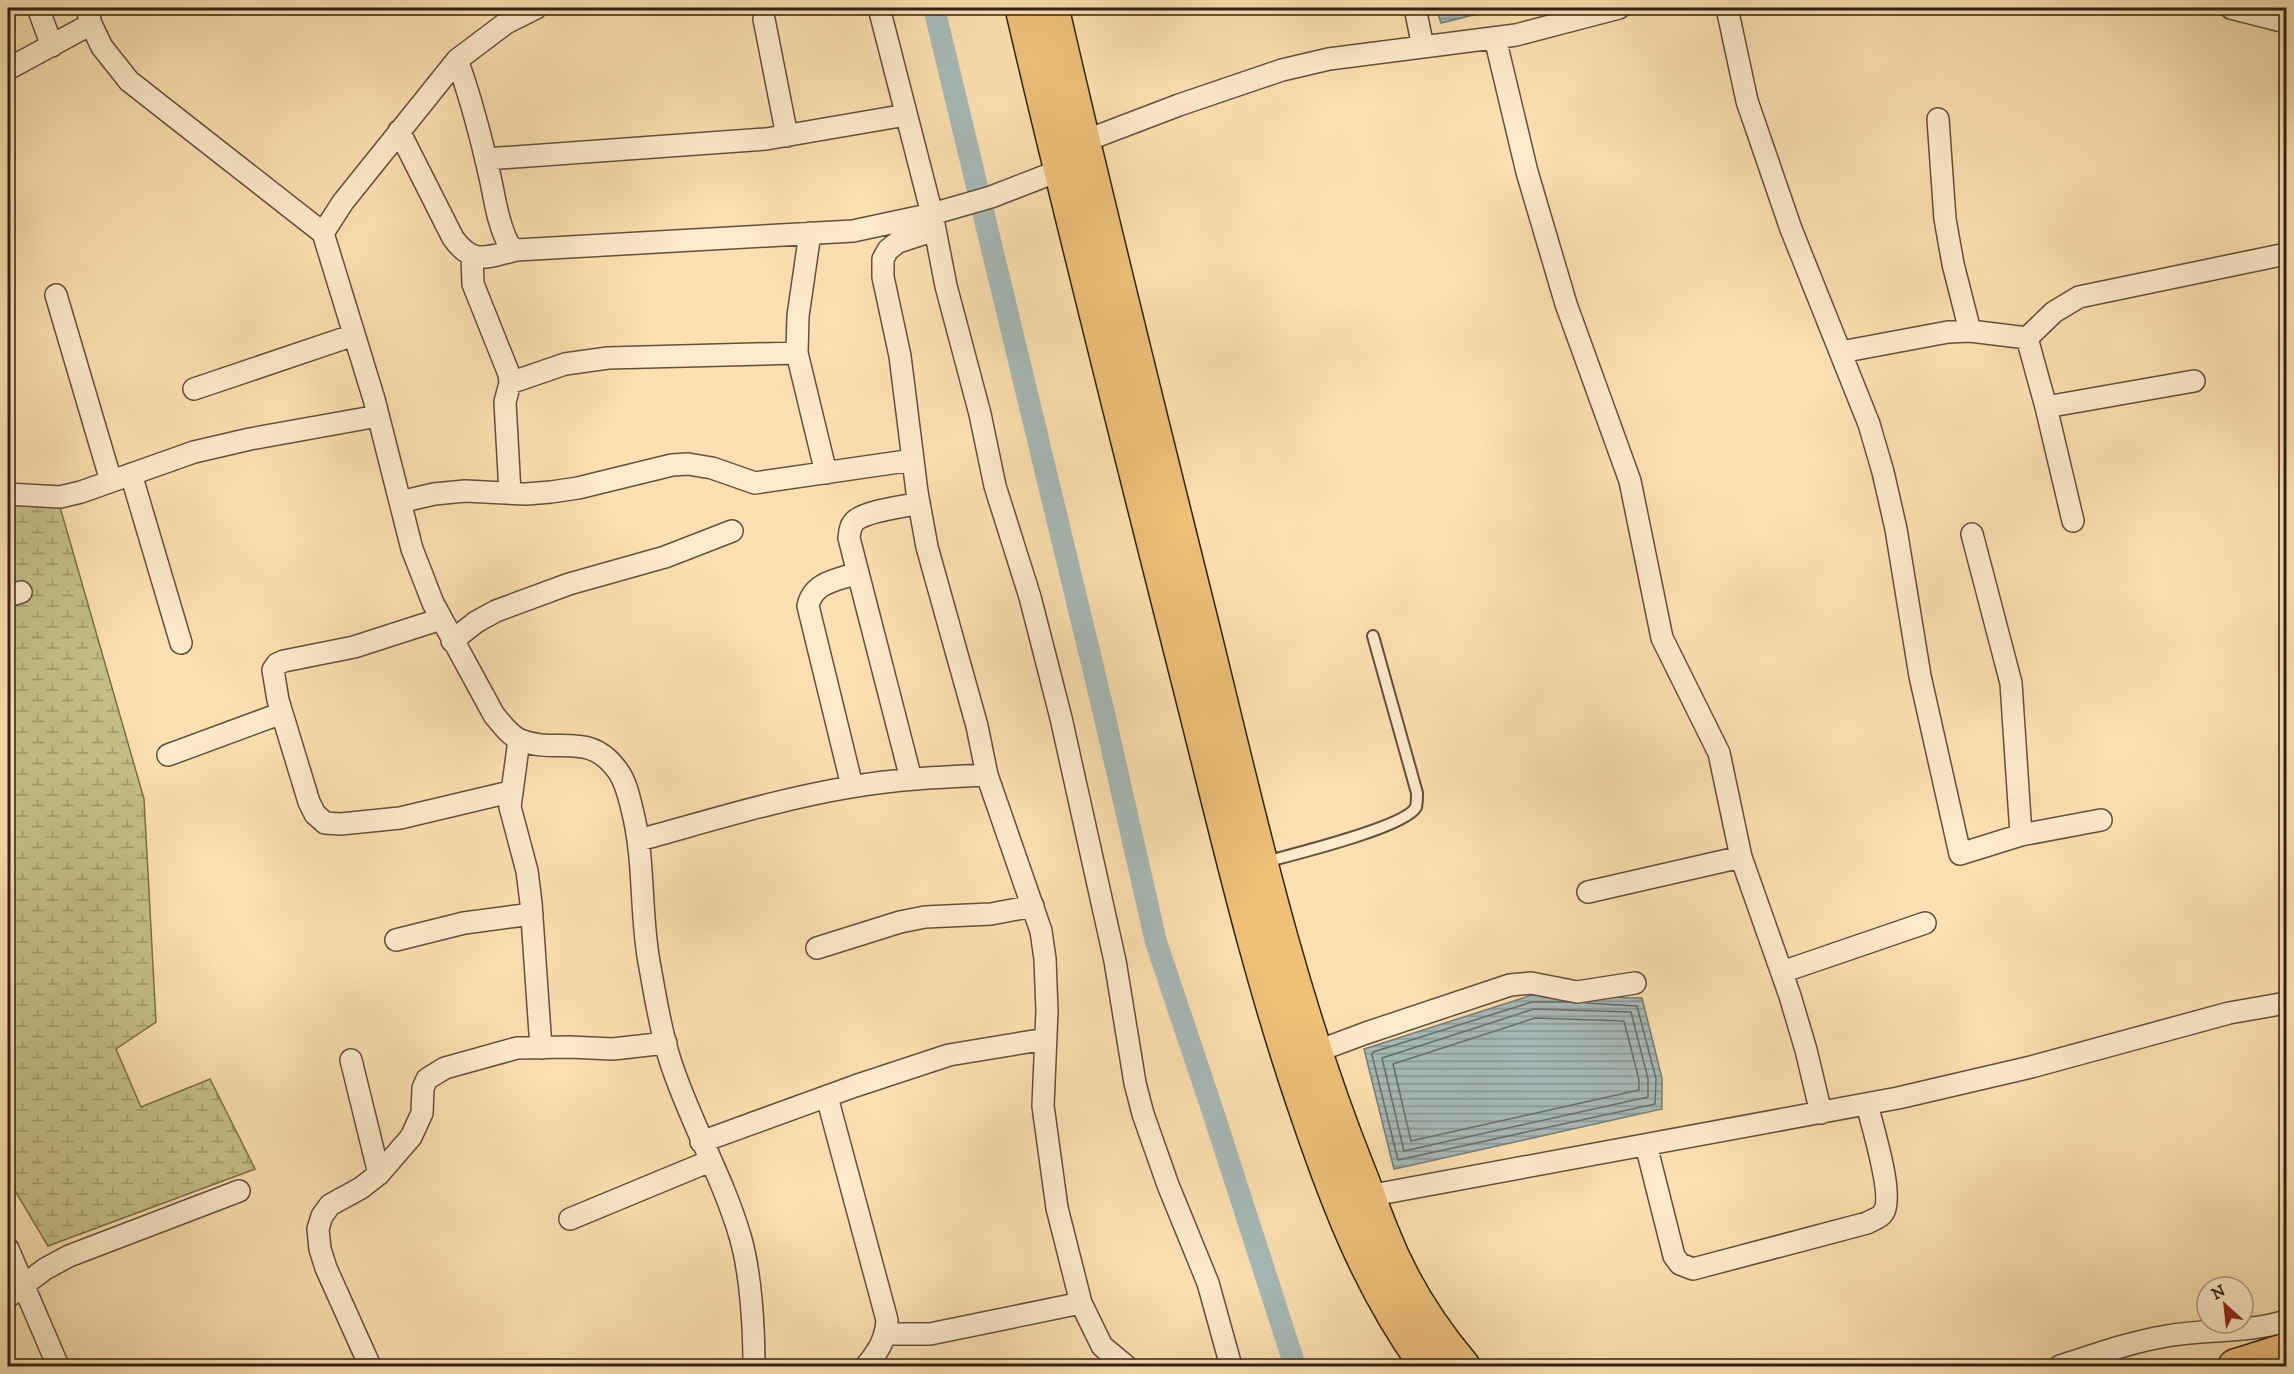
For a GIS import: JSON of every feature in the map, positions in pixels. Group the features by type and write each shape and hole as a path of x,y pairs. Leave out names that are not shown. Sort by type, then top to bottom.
{"main road":[{"path":"1022,8 1077,157 1296,992 1340,1126 1383,1235 1402,1276 1444,1344 1463,1366"},
{"path":"1052,8 1077,157 1100,334 1249,922 1283,1043 1329,1177 1356,1244 1383,1299 1402,1333 1427,1366"},
{"path":"2235,1366 2279,1338"}],"street":[{"path":"38,8 52,46"},
{"path":"323,233 343,202 457,60 506,23 536,8"},
{"path":"879,8 906,115 938,218 946,286 980,414 996,486 1030,597 1064,729 1115,962 1129,1049 1143,1114 1168,1185 1208,1283 1231,1366"},
{"path":"1415,8 1423,47"},
{"path":"1126,1366 1102,1346 1081,1303 1057,1208 1043,1106 1046,1039 1045,959 1041,931 987,775 976,726 927,547 900,356 883,277 884,259 888,250 898,242 938,218 991,197 1077,157 1179,105 1282,70 1329,59 1495,38 1619,8"},
{"path":"1727,8 1747,100 1791,229 1869,424 1883,472 1896,529 1920,676 1960,854 2021,835 2101,820"},
{"path":"2231,8 2286,22"},
{"path":"8,69 52,46 89,16 102,47 129,81 323,233 378,417 412,549 452,641 494,715 507,730 519,740 591,747 606,756 620,773 628,794 639,840 649,959 666,1043 678,1084 730,1205 741,1238 749,1295 754,1366"},
{"path":"764,19 787,136"},
{"path":"1495,38 1527,172 1566,304 1630,481 1662,638 1719,753 1741,857 1782,972 1806,1050 1821,1113"},
{"path":"457,60 471,99 496,211 506,240 510,247 516,250"},
{"path":"486,159 766,139 906,115"},
{"path":"1938,119 1945,219 1953,264 1970,331"},
{"path":"399,131 453,238 461,250 472,257 485,258 516,250 853,231 938,218"},
{"path":"810,233 798,316 797,353 826,473"},
{"path":"2027,338 2054,312 2079,297 2286,254"},
{"path":"472,257 473,284 506,364 510,383 505,402 510,493"},
{"path":"56,295 182,643"},
{"path":"1841,352 1948,332 1970,331 2027,338"},
{"path":"194,389 354,335"},
{"path":"2027,338 2073,521"},
{"path":"510,383 565,364 608,358 797,353"},
{"path":"2046,407 2194,381"},
{"path":"8,494 60,497 81,492 194,452 250,439 378,417"},
{"path":"400,502 434,494 465,491 551,492 578,488 672,465 688,464 712,468 755,483 914,460"},
{"path":"911,779 849,538 850,528 856,520 871,514 919,503"},
{"path":"452,641 476,622 496,611 589,578 665,557 732,531"},
{"path":"1972,534 2011,683 2021,835"},
{"path":"852,786 808,606 810,595 816,589 858,573"},
{"path":"441,619 354,647 277,664 273,670 274,683 309,802 315,814 325,823 341,824 400,818 510,792"},
{"path":"168,755 282,713"},
{"path":"519,740 510,792 510,807 527,871 541,1047"},
{"path":"639,840 802,796 852,786 911,779 987,775"},
{"path":"1588,892 1741,857"},
{"path":"817,948 900,922 924,917 991,914 1033,906"},
{"path":"396,940 464,923 532,914"},
{"path":"1782,972 1924,923"},
{"path":"1316,1053 1366,1033 1510,985 1531,983 1577,992 1635,983"},
{"path":"1368,1196 1867,1104 2031,1067 2229,1013 2286,1002"},
{"path":"570,1220 706,1152 827,1097 949,1055 1046,1039"},
{"path":"370,1366 326,1268 320,1250 318,1229 322,1216 330,1205 379,1174 397,1155 418,1124 422,1113 423,1088 427,1079 432,1074 494,1053 517,1048 613,1049 666,1043"},
{"path":"351,1060 379,1174"},
{"path":"827,1097 887,1320 886,1334 878,1353 866,1366"},
{"path":"1646,1145 1674,1256 1680,1264 1693,1269 1867,1223 1882,1214 1887,1203 1887,1186 1867,1104"},
{"path":"15,1291 69,1256 238,1191"},
{"path":"8,1249 15,1291 58,1366"},
{"path":"886,1334 930,1334 1081,1303"},
{"path":"2060,1366 2136,1342 2168,1336 2279,1338"}],"lane":[{"path":"1262,863 1388,826 1408,816 1416,806 1417,793 1373,636"}],"green space":[{"path":"8,505 60,507 144,799 156,1022 116,1049 141,1107 210,1079 255,1169 48,1246 8,1179"}],"water":[{"path":"1436,8 1501,8 1441,23"},
{"path":"1532,995 1642,998 1662,1078 1662,1109 1394,1169 1364,1049"}],"waterway":[{"path":"934,8 1102,705 1156,942 1295,1366"}]}
